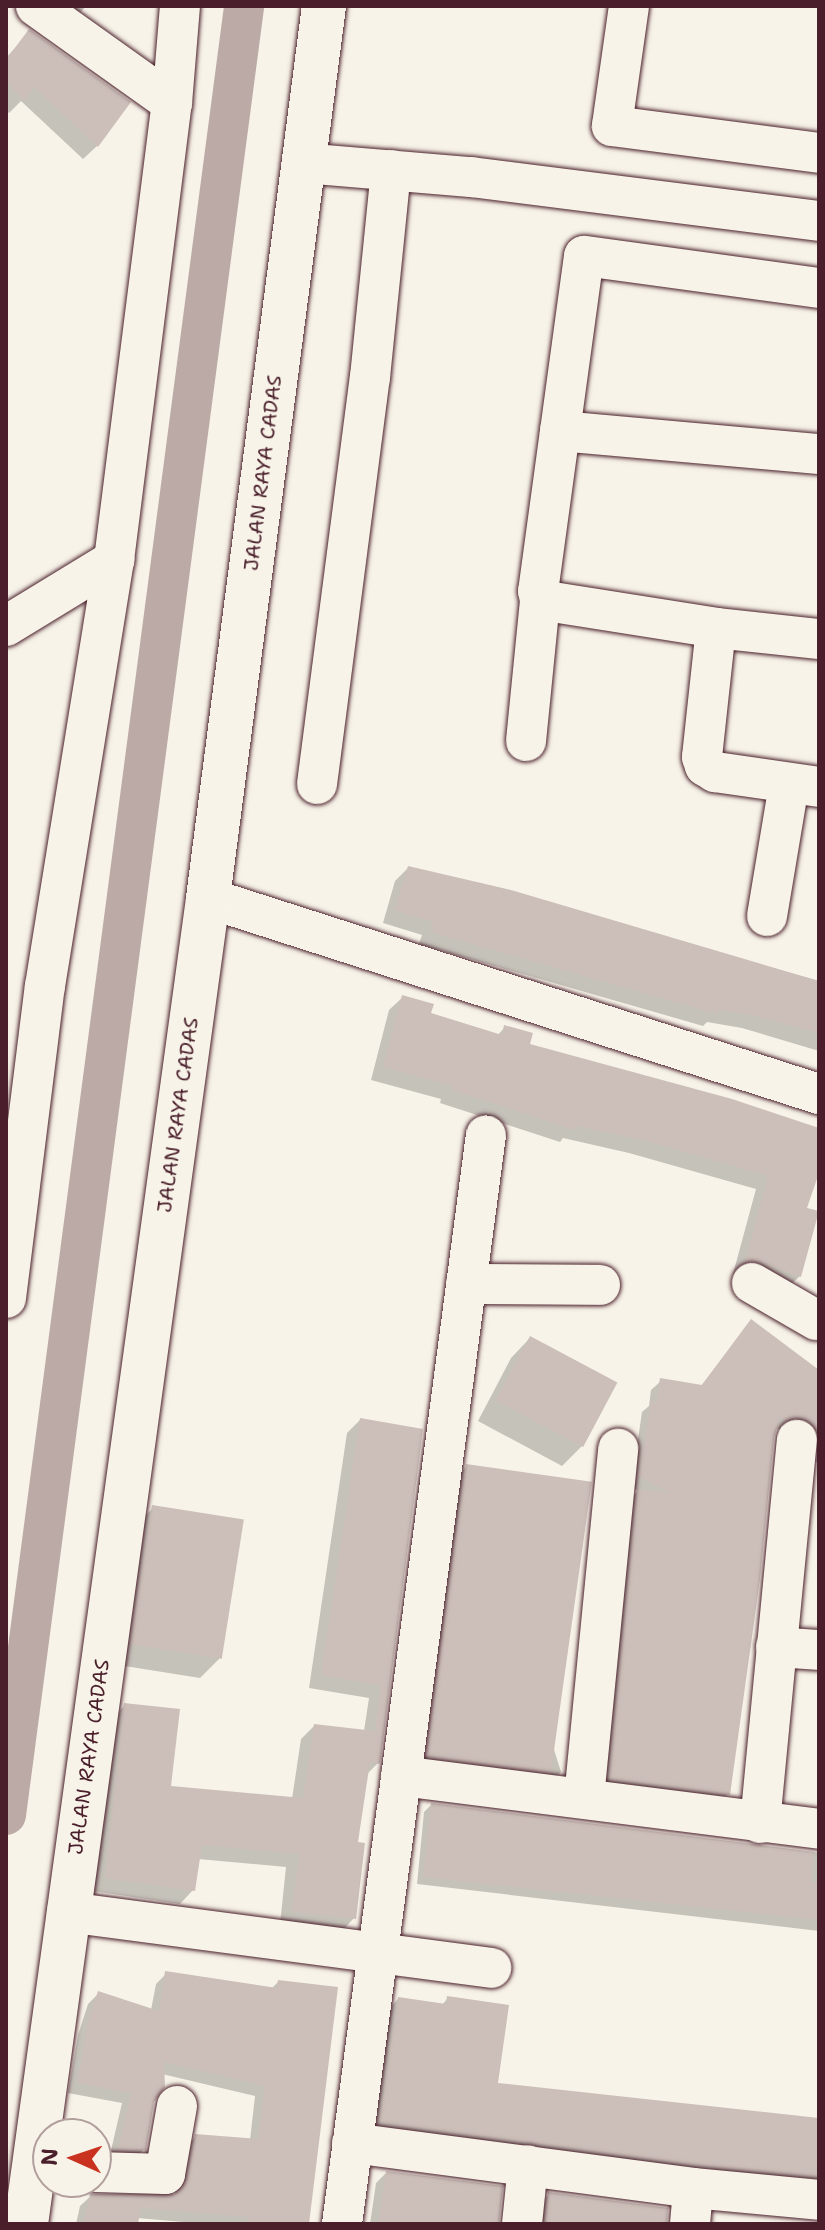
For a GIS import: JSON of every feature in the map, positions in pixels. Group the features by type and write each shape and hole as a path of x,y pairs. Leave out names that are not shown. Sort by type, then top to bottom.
{"street":[{"path":"36,6 172,103"},
{"path":"6,1298 45,986 114,560 172,103 180,6"},
{"name":"JALAN RAYA CADAS","path":"46,2118 67,1912 208,898 324,6"},
{"path":"629,6 612,126 819,153"},
{"path":"303,163 532,184 819,221"},
{"path":"317,784 370,377 391,170"},
{"path":"526,741 560,431 584,256 819,288"},
{"path":"560,431 819,454"},
{"path":"6,626 114,560"},
{"path":"540,600 716,628 819,639"},
{"path":"716,628 702,757 705,766 715,772 804,786 767,916"},
{"path":"208,898 819,1094"},
{"path":"342,2224 486,1135"},
{"path":"752,1283 818,1318"},
{"path":"466,1284 600,1285"},
{"path":"760,1823 797,1440"},
{"path":"584,1798 618,1449"},
{"path":"776,1647 819,1650"},
{"path":"401,1776 819,1829"},
{"path":"67,1912 491,1968"},
{"path":"112,2172 165,2174 177,2106"},
{"path":"352,2143 528,2165 692,2206 819,2200"},
{"path":"522,2224 528,2165"},
{"name":"JALAN RAYA CADAS","path":"26,2224 33,2198"}],"building":[{"path":"29,29 131,102 98,147 34,87 24,101 6,81 6,60"},
{"path":"408,866 511,890 819,981 819,1033 755,1016 719,1010 717,1014 430,932 433,922 394,910"},
{"path":"402,995 434,1004 431,1013 502,1035 504,1025 533,1033 530,1044 732,1099 819,1128 819,1173 807,1208 819,1211 801,1277 763,1263 745,1262 768,1176 643,1140 576,1126 575,1130 452,1090 453,1086 383,1067"},
{"path":"751,1319 819,1370 819,1436 810,1421 798,1417 785,1421 780,1417 774,1438 760,1579 730,1795 609,1779 637,1489 670,1493 639,1477 651,1400 656,1403 660,1378 702,1385"},
{"path":"530,1336 617,1382 583,1447 496,1400"},
{"path":"360,1418 423,1429 380,1764 370,1762 358,1842 365,1843 356,1919 292,1912 299,1854 202,1845 195,1891 105,1878 124,1703 180,1709 171,1786 303,1798 314,1724 375,1731 381,1685 321,1675"},
{"path":"466,1464 592,1482 551,1774 425,1756"},
{"path":"152,1505 244,1520 222,1659 130,1644"},
{"path":"431,1803 814,1852 811,1882 819,1883 819,1920 423,1877"},
{"path":"165,1971 277,1988 278,1980 338,1987 309,2224 248,2224 249,2217 141,2208 138,2224 84,2224 89,2198 112,2198 112,2194 176,2194 187,2179 195,2134 258,2139 265,2086 164,2062 165,2087 154,2102 146,2150 118,2150 131,2093 77,2083 88,2022 98,1991 159,2011"},
{"path":"447,1996 509,2005 498,2083 819,2118 819,2177 696,2165 379,2123 398,1997 446,2004"},
{"path":"386,2171 503,2186 499,2224 378,2224"},
{"path":"548,2192 668,2208 667,2224 545,2224"}],"waterway":[{"path":"6,1815 244,6"}]}
